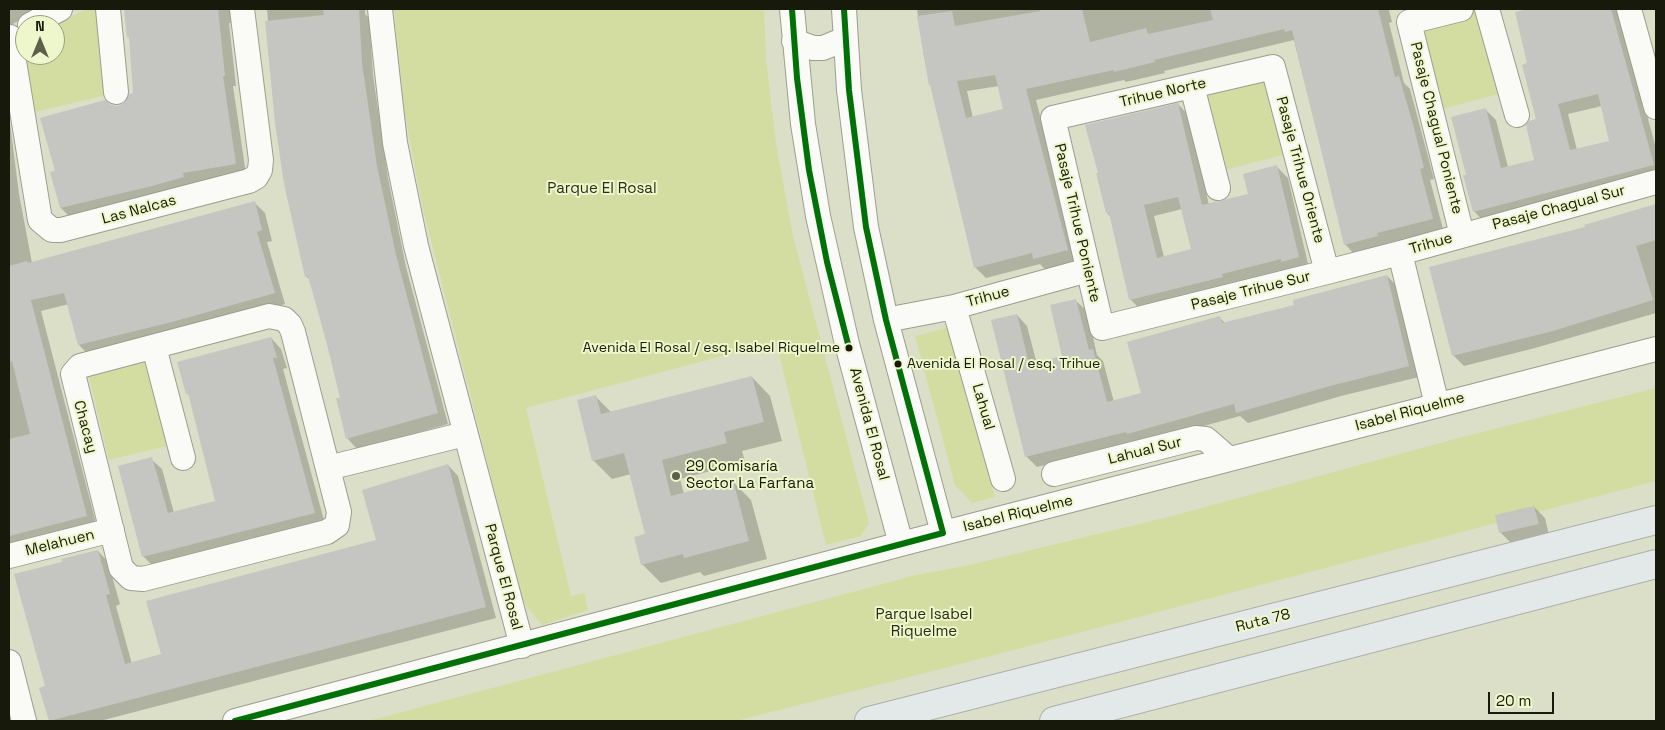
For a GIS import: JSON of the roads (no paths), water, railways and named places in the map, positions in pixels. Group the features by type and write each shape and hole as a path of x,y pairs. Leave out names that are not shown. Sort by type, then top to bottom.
{"highway":[{"name":"Ruta 78","path":"869,721 1656,520"},
{"path":"1054,721 1656,564"}],"street":[{"path":"108,9 116,92"},
{"name":"Las Nalcas","path":"22,65 38,214 47,227 61,230 249,181 256,176 260,170 261,160 242,9"},
{"name":"Parque El Rosal","path":"380,9 386,80 401,175 416,246 522,646"},
{"name":"Avenida El Rosal","path":"792,9 805,142 825,253 901,544"},
{"path":"844,9 845,39 859,181 868,236 886,320 943,533"},
{"name":"Pasaje Chagual Poniente","path":"1461,9 1409,22 1462,235"},
{"path":"1487,9 1517,115"},
{"path":"1629,9 1656,107"},
{"path":"794,41 813,48 823,48 845,39"},
{"name":"Trihue Norte","path":"1053,118 1273,67"},
{"name":"Pasaje Trihue Oriente","path":"1273,67 1327,272"},
{"path":"1192,86 1218,188"},
{"name":"Pasaje Trihue Poniente","path":"1053,118 1102,328"},
{"name":"Pasaje Chagual Sur","path":"1462,235 1656,182"},
{"name":"Trihue","path":"1400,253 1462,235"},
{"path":"1400,253 1437,405"},
{"name":"Pasaje Trihue Sur","path":"1102,328 1400,253"},
{"name":"Trihue","path":"886,320 954,306 1088,270"},
{"name":"Lahual","path":"954,306 1003,479"},
{"name":"Chacay","path":"269,316 284,319 290,325 293,332 328,468 340,516 337,525 327,532 137,580 127,576 122,568 73,374 80,366 269,316"},
{"path":"154,347 183,458"},
{"name":"Isabel Riquelme","path":"235,721 943,533 1656,349"},
{"path":"328,468 465,434"},
{"name":"Lahual Sur","path":"1054,474 1196,438 1206,440 1229,459"},
{"name":"Melahuen","path":"9,556 112,530"},
{"path":"9,662 24,721"}],"place":[{"name":"Avenida El Rosal / esq. Isabel Riquelme","path":"849,348"},
{"name":"Avenida El Rosal / esq. Trihue","path":"898,364"},
{"name":"29 Comisaría Sector La Farfana","path":"676,476"}],"park label":[{"name":"Parque Isabel Riquelme","path":"924,624"}]}
